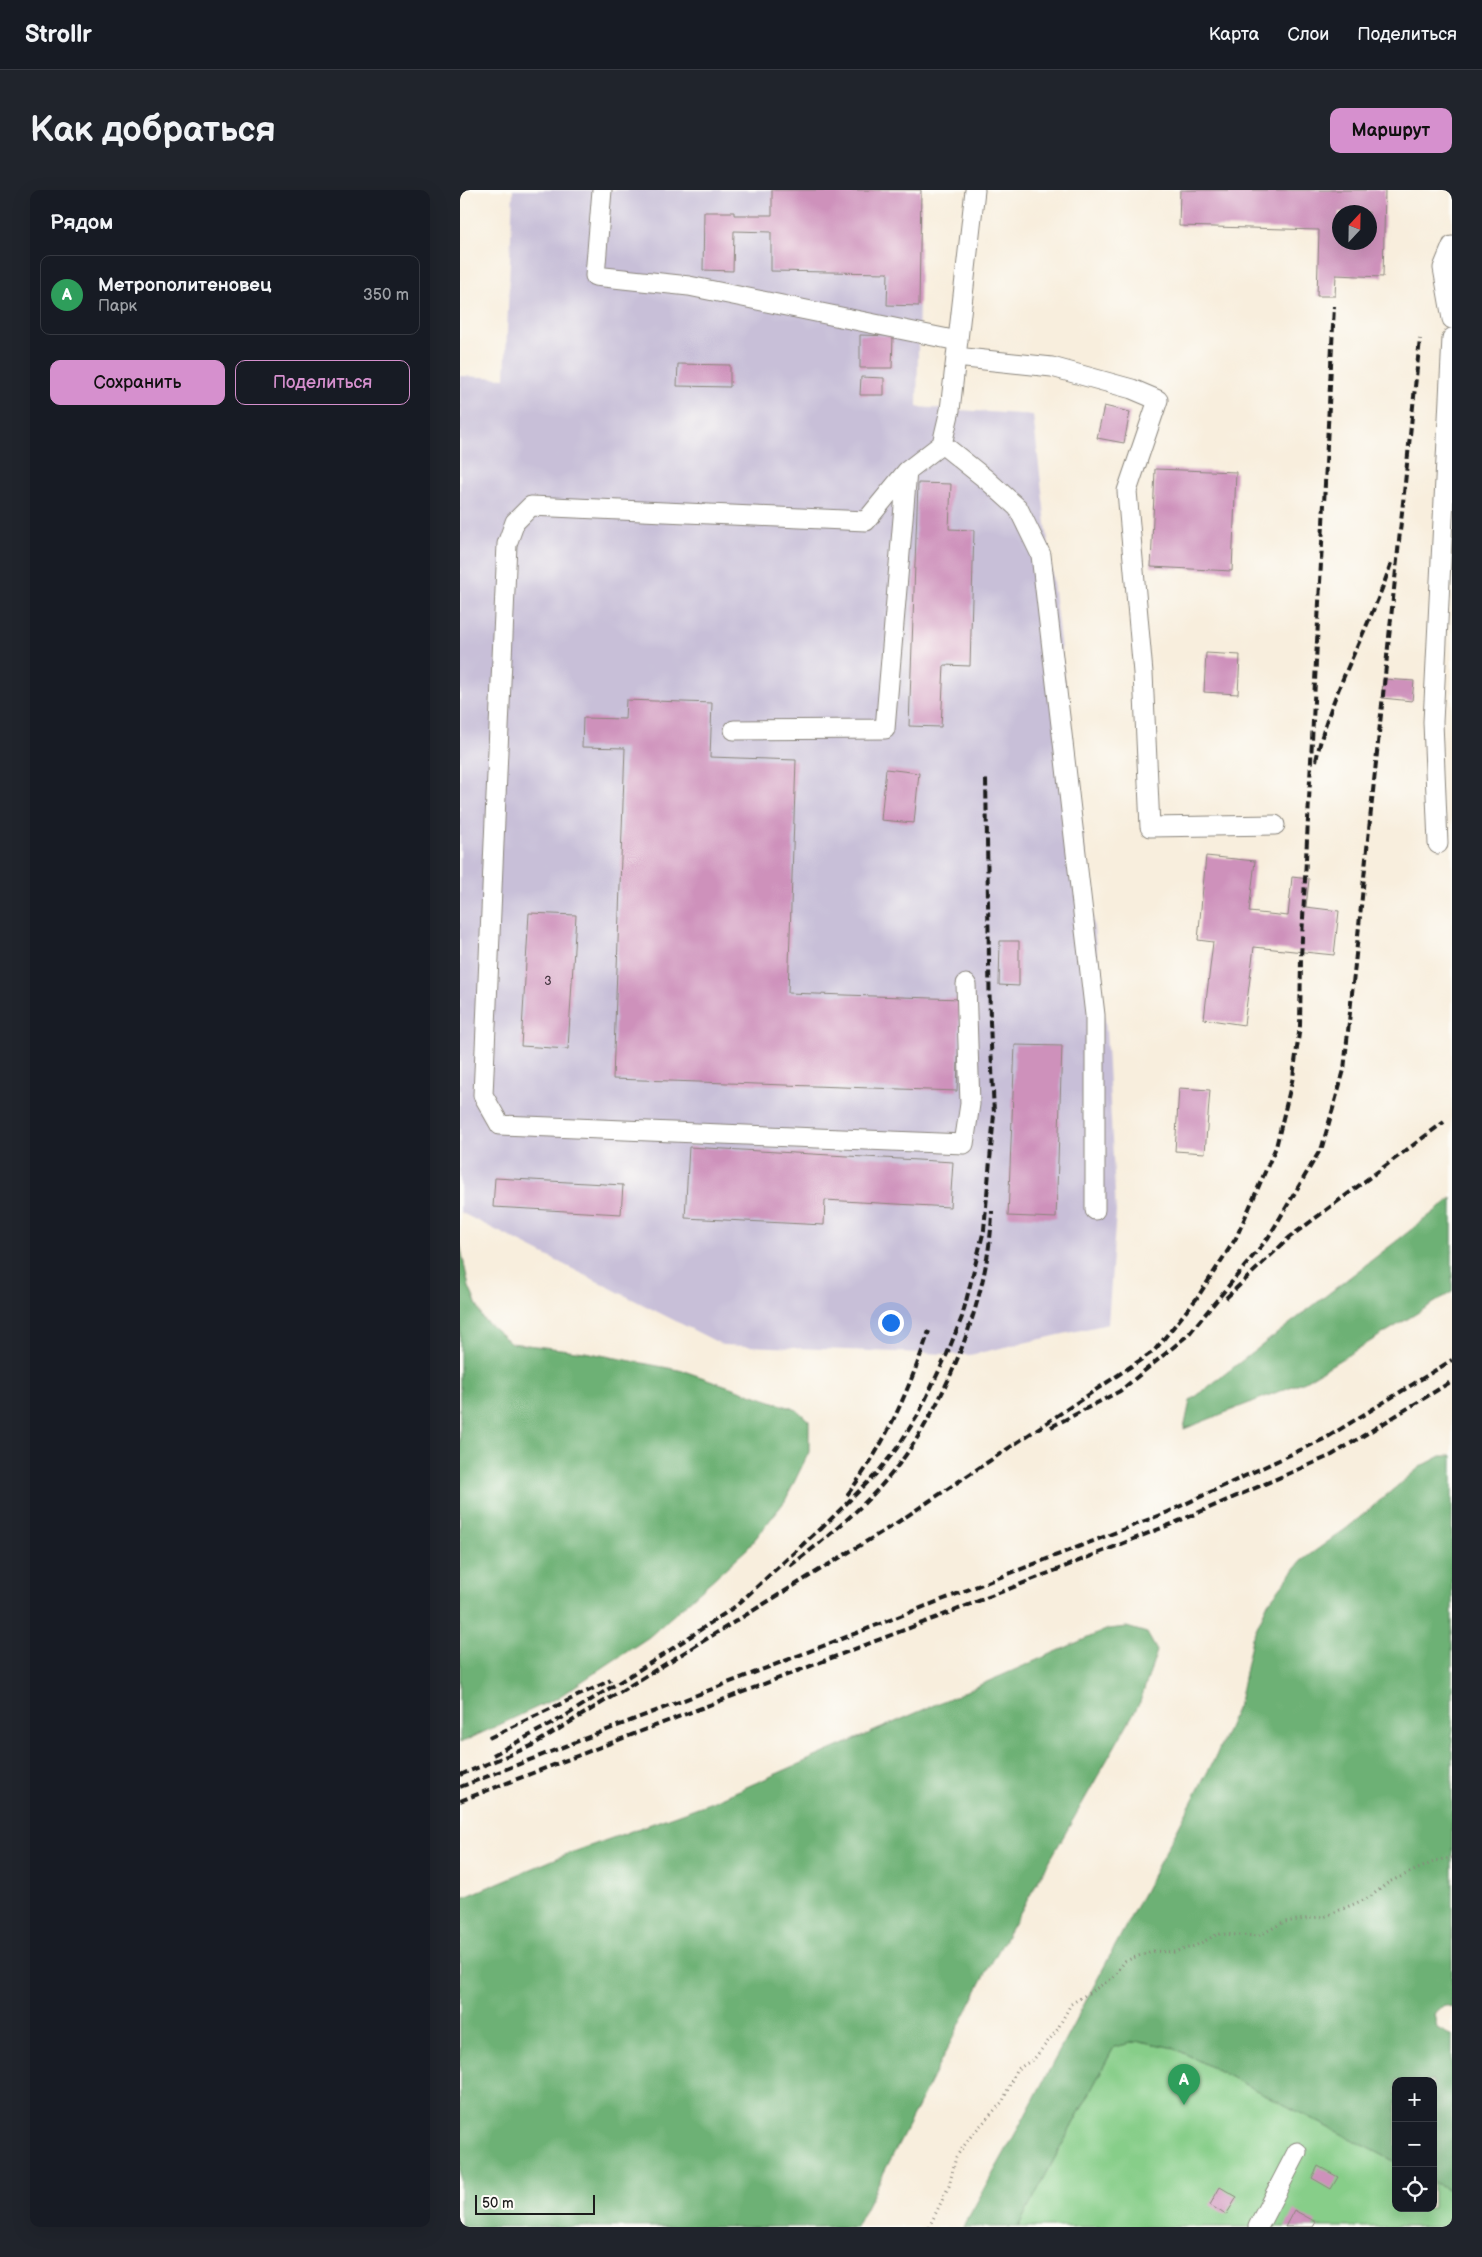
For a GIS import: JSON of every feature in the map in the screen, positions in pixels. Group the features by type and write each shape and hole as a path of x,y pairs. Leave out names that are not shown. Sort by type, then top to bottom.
{"lane":[{"path":"602,190 595,276 689,286 957,349 1052,367 1132,390 1158,400 1127,491 1143,673 1150,826 1275,825"},
{"path":"966,984 970,1104 964,1144 500,1125 483,1095 507,544 515,522 531,506 866,521 907,471 942,444 950,410 975,190"},
{"path":"1452,246 1443,268 1452,319"},
{"path":"1438,844 1433,722 1452,338"},
{"path":"942,444 988,480 1018,508 1041,555 1096,1015 1095,1210"},
{"path":"734,730 885,729 907,471"},
{"path":"1258,2227 1297,2152"}],"path":[{"path":"929,2227 949,2186 956,2157 971,2136 1003,2101 1016,2070 1034,2059 1057,2030 1071,2004 1113,1978 1125,1961 1152,1952 1174,1952 1195,1946 1218,1934 1258,1936 1284,1922 1326,1916 1370,1897 1389,1882 1438,1860 1452,1858"}],"shaded area":[{"path":"513,190 921,190 917,407 1033,415 1106,1029 1116,1212 1108,1324 970,1355 723,1345 460,1212 460,376 505,378"}],"green space":[{"path":"1452,1198 1452,1292 1305,1381 1184,1429 1190,1401"},
{"path":"460,1244 469,1287 483,1319 511,1343 585,1352 684,1371 797,1410 809,1421 809,1452 785,1501 748,1548 649,1637 557,1698 460,1743"},
{"path":"1441,1456 1452,1456 1452,2007 1444,2005 1434,2014 1437,2028 1452,2036 1452,2191 1437,2184 1437,2077 1392,2077 1392,2160 1174,2048 1140,2041 1114,2047 1018,2227 963,2227 1020,2125 1216,1756 1239,1702 1252,1638 1268,1603 1301,1561 1347,1528 1420,1467"},
{"path":"1127,1627 1147,1633 1157,1651 1140,1702 988,1969 856,2227 460,2227 460,1899 562,1856 712,1802 1108,1629"},
{"path":"1140,2041 1174,2048 1392,2160 1392,2212 1437,2212 1437,2184 1452,2191 1452,2227 1018,2227 1114,2047"}],"building":[{"path":"772,190 921,190 919,306 887,305 888,273 771,271 771,232 734,231 733,271 703,270 704,212 734,212 734,215 772,215"},
{"path":"1180,190 1385,190 1383,277 1336,275 1335,296 1317,296 1319,230 1179,226"},
{"path":"860,335 893,336 892,368 860,368"},
{"path":"678,364 730,365 730,387 677,386"},
{"path":"861,377 884,378 884,395 860,395"},
{"path":"1104,406 1130,412 1124,443 1097,438"},
{"path":"1155,469 1236,472 1232,571 1151,567"},
{"path":"918,483 951,484 949,529 974,530 970,666 944,665 941,727 909,726"},
{"path":"1206,653 1240,655 1238,694 1204,692"},
{"path":"1383,679 1414,681 1412,701 1382,698"},
{"path":"626,700 712,703 710,757 796,760 788,993 960,999 957,1091 613,1079 625,748 582,747 583,718 625,719"},
{"path":"886,769 919,773 914,823 881,820"},
{"path":"1206,856 1255,861 1249,912 1288,916 1292,877 1309,879 1306,907 1339,911 1334,955 1254,947 1244,1025 1204,1019 1213,942 1198,940"},
{"path":"529,913 576,915 568,1049 521,1046"},
{"path":"1000,941 1019,941 1019,986 999,985"},
{"path":"1015,1045 1062,1046 1056,1218 1008,1216"},
{"path":"1179,1088 1210,1090 1205,1153 1175,1151"},
{"path":"689,1147 953,1162 950,1207 825,1200 824,1225 685,1218"},
{"path":"495,1178 623,1185 621,1214 493,1207"},
{"path":"1318,2166 1338,2177 1331,2189 1312,2178"},
{"path":"1220,2187 1237,2197 1226,2215 1210,2205"},
{"path":"1294,2210 1316,2222 1313,2227 1285,2227"}],"railway":[{"path":"460,1775 531,1746 895,1524 1154,1351 1197,1298 1236,1238 1276,1147 1293,1077 1300,1026 1301,958 1334,306"},
{"path":"1051,1427 1120,1391 1188,1335 1268,1238 1322,1147 1344,1070 1420,339"},
{"path":"1316,761 1331,709 1392,560"},
{"path":"820,1530 878,1472 897,1448 918,1415 962,1317 984,1230 994,1114 990,1022 986,779"},
{"path":"1226,1298 1290,1237 1444,1122"},
{"path":"790,1566 873,1495 915,1442 948,1380 974,1312 983,1277 992,1211"},
{"path":"847,1495 873,1457 895,1417 929,1331"},
{"path":"460,1787 1168,1512 1326,1438 1452,1360"},
{"path":"460,1801 956,1610 1174,1523 1332,1455 1452,1381"},
{"path":"493,1755 562,1718 658,1658 736,1606 824,1525"},
{"path":"489,1738 611,1680"}],"place":[{"name":"Метрополитеновец","path":"1184,2105"}]}
